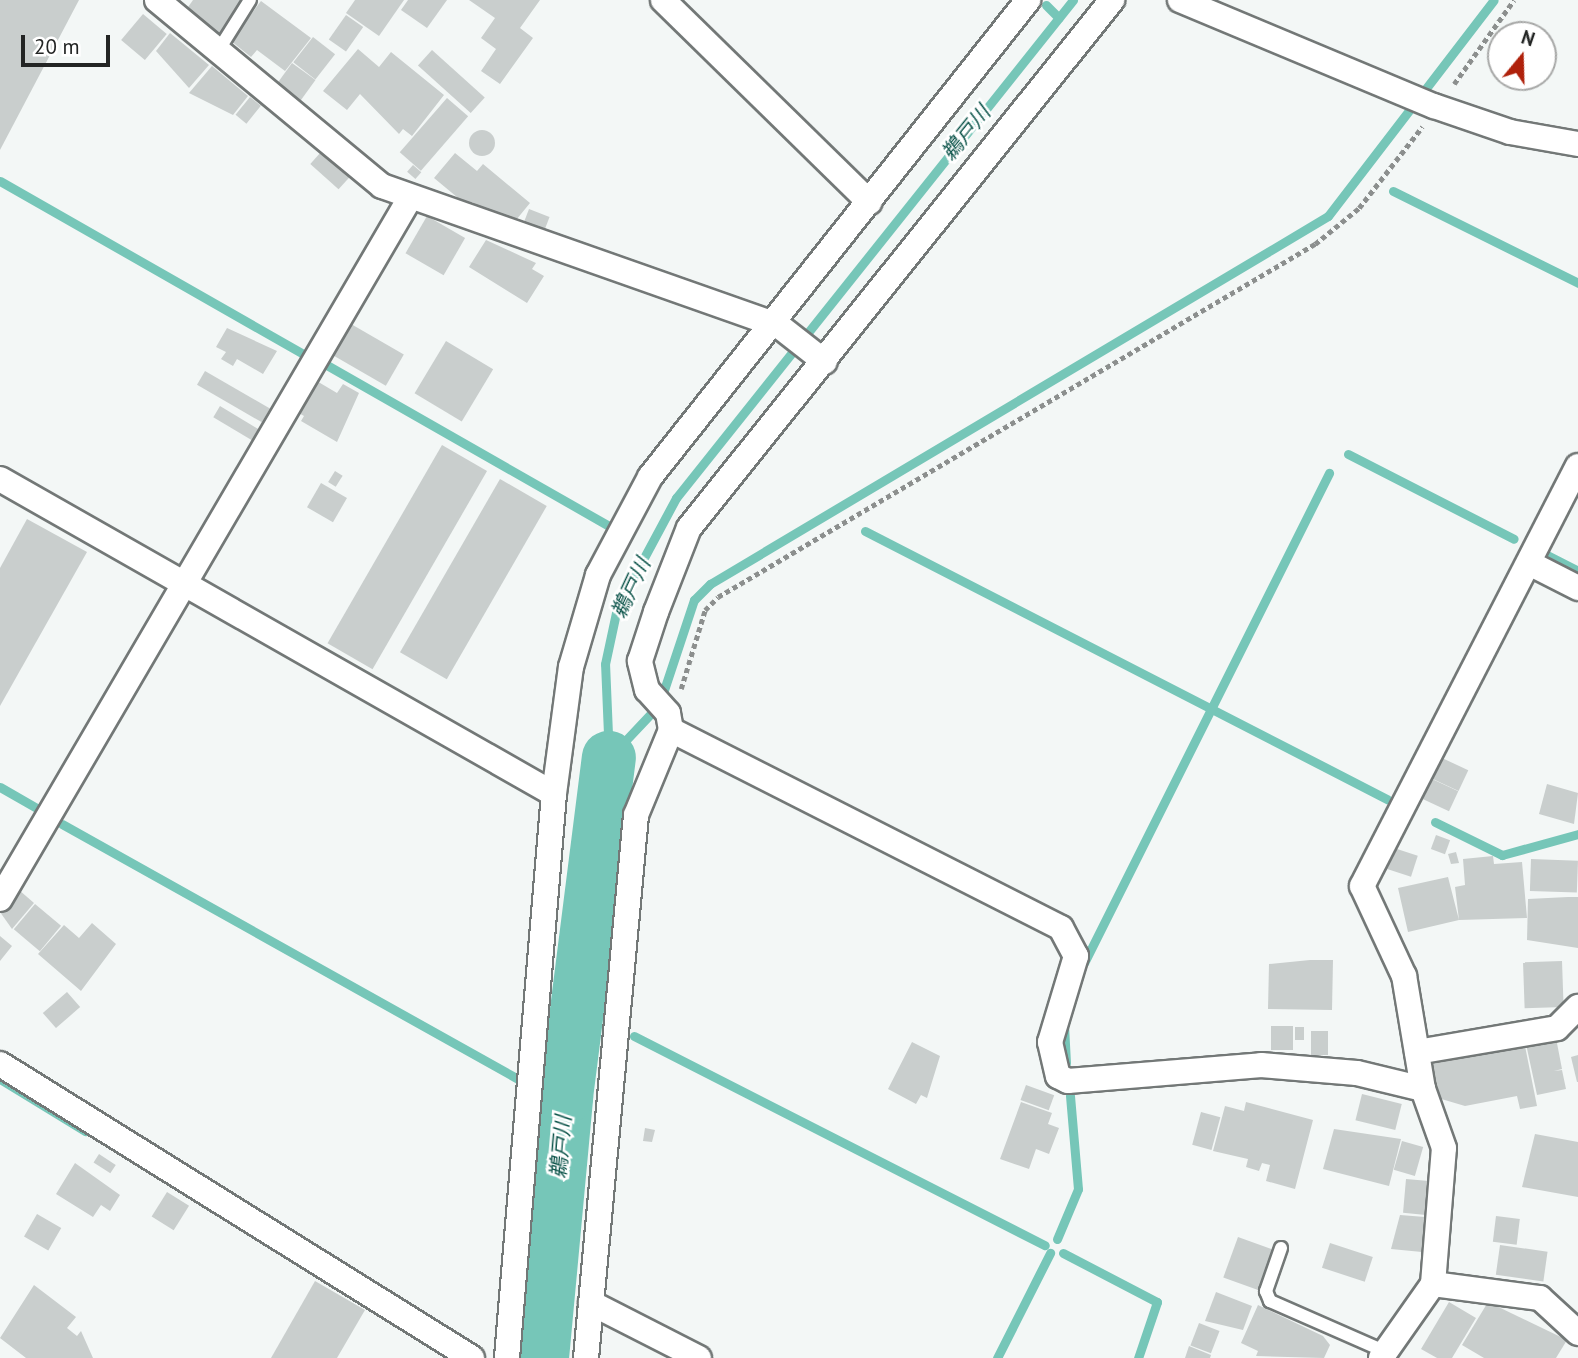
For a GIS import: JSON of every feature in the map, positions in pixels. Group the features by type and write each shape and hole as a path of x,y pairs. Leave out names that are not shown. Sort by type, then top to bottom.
{"street":[{"path":"157,0 382,186 776,325 825,362"},
{"path":"663,0 869,202"},
{"path":"507,1358 554,793 571,667 604,563 650,477 776,325 1028,0"},
{"path":"1112,0 825,362 689,528 639,661 647,690 670,721 1061,928 1076,956 1050,1042 1058,1076 1068,1081 1261,1065 1357,1073 1423,1089"},
{"path":"1180,0 1436,106 1510,132 1578,144"},
{"path":"0,899 410,198"},
{"path":"1383,1355 1433,1284 1444,1148 1423,1089 1405,976 1362,886 1578,466"},
{"path":"0,479 554,793"},
{"path":"1529,563 1578,588"},
{"path":"586,1358 636,815 670,721"},
{"path":"1418,1052 1557,1028 1578,1007"},
{"path":"0,1064 472,1358"},
{"path":"1433,1284 1540,1298 1578,1333"},
{"path":"591,1304 699,1358"}],"lane":[{"path":"218,51 250,0"},
{"path":"1281,1248 1266,1291 1270,1301 1383,1355"}],"path":[{"path":"670,721 705,610 718,597 1315,244 1359,208 1514,0"}],"building":[{"path":"0,0 79,0 0,150"},
{"path":"193,0 247,0 222,38 186,10"},
{"path":"355,0 404,0 379,36 346,13"},
{"path":"408,0 447,0 427,28 401,10"},
{"path":"469,0 540,0 520,28 533,38 500,84 481,71 496,49 481,38 495,18"},
{"path":"261,1 311,38 285,71 257,50 251,57 231,41"},
{"path":"143,14 167,34 145,60 121,40"},
{"path":"346,15 363,27 346,52 329,40"},
{"path":"170,33 209,65 189,88 156,51"},
{"path":"313,37 335,54 315,79 293,62"},
{"path":"358,49 379,67 391,52 444,95 412,136 403,129 399,134 360,94 347,110 323,91"},
{"path":"432,50 485,98 471,113 418,66"},
{"path":"292,63 315,80 299,103 276,86"},
{"path":"212,66 248,96 233,115 189,93"},
{"path":"250,97 261,106 246,124 236,115"},
{"path":"447,98 468,116 421,171 400,152"},
{"path":"482,130 492,133 495,143 492,153 482,156 472,153 469,143 472,133"},
{"path":"321,152 349,177 339,189 310,164"},
{"path":"455,153 477,171 483,164 530,203 512,225 472,202 469,207 434,178"},
{"path":"413,165 421,172 415,179 407,172"},
{"path":"529,209 550,217 544,231 524,223"},
{"path":"427,216 465,238 444,275 406,253"},
{"path":"486,240 536,263 532,269 544,276 527,303 469,267"},
{"path":"351,324 404,354 386,386 333,355"},
{"path":"227,328 277,351 263,374 237,359 233,366 221,359 226,352 216,347"},
{"path":"446,341 493,369 462,422 415,393"},
{"path":"205,371 270,408 262,422 197,385"},
{"path":"315,380 337,393 343,384 359,393 337,442 301,421 304,416 297,412"},
{"path":"220,406 260,430 254,441 213,417"},
{"path":"442,445 487,471 373,669 328,643"},
{"path":"335,471 343,476 336,487 328,482"},
{"path":"500,479 547,506 447,679 400,652"},
{"path":"321,483 347,498 333,522 307,507"},
{"path":"27,519 87,552 0,706 0,568"},
{"path":"1442,758 1468,770 1459,791 1432,779"},
{"path":"1432,779 1458,791 1449,811 1423,799"},
{"path":"1547,784 1578,793 1574,824 1539,814"},
{"path":"1436,835 1450,840 1445,854 1431,849"},
{"path":"1394,848 1418,856 1411,877 1387,869"},
{"path":"1456,852 1459,863 1451,864 1448,854"},
{"path":"1493,856 1494,864 1522,862 1527,918 1459,920 1455,887 1465,885 1463,859"},
{"path":"1531,859 1578,861 1577,893 1530,891"},
{"path":"1448,877 1459,920 1408,932 1398,888"},
{"path":"19,890 34,903 12,929 0,912"},
{"path":"1578,897 1578,948 1527,940 1528,899"},
{"path":"35,904 61,926 40,951 14,929"},
{"path":"92,923 116,944 81,991 38,954 64,925 79,938"},
{"path":"0,936 12,946 0,961"},
{"path":"1333,960 1332,1010 1268,1009 1269,964"},
{"path":"1562,961 1564,1007 1525,1008 1523,962"},
{"path":"67,992 80,1007 56,1028 43,1013"},
{"path":"1271,1026 1293,1026 1293,1050 1271,1050"},
{"path":"1295,1027 1304,1027 1304,1040 1295,1040"},
{"path":"1311,1031 1328,1031 1328,1055 1311,1055"},
{"path":"1556,1038 1562,1069 1554,1071 1562,1070 1566,1089 1537,1095 1526,1044"},
{"path":"912,1042 940,1056 927,1098 921,1095 916,1104 888,1089"},
{"path":"1525,1046 1537,1106 1520,1109 1517,1096 1465,1106 1438,1098 1432,1064"},
{"path":"1578,1055 1578,1082 1577,1082 1571,1057"},
{"path":"1026,1085 1054,1095 1049,1110 1021,1100"},
{"path":"1362,1094 1402,1104 1395,1130 1355,1120"},
{"path":"1021,1102 1052,1113 1048,1124 1059,1128 1049,1154 1036,1149 1029,1169 1000,1159"},
{"path":"1246,1102 1313,1120 1295,1189 1266,1181 1270,1165 1262,1163 1259,1171 1246,1167 1248,1159 1213,1151 1225,1106 1244,1111"},
{"path":"1201,1112 1220,1117 1212,1150 1192,1145"},
{"path":"645,1128 655,1130 652,1142 643,1141"},
{"path":"1334,1129 1401,1139 1389,1186 1323,1169"},
{"path":"1535,1134 1578,1142 1578,1197 1522,1187"},
{"path":"1402,1141 1423,1147 1415,1176 1394,1170"},
{"path":"99,1154 116,1165 110,1173 94,1162"},
{"path":"75,1163 120,1195 110,1211 101,1205 93,1217 56,1194"},
{"path":"1406,1179 1429,1181 1426,1215 1403,1213"},
{"path":"167,1192 189,1206 174,1230 152,1217"},
{"path":"37,1214 61,1228 48,1251 24,1237"},
{"path":"1400,1215 1425,1217 1422,1252 1391,1249"},
{"path":"1496,1216 1520,1219 1517,1245 1493,1242"},
{"path":"1238,1237 1273,1250 1258,1290 1223,1277"},
{"path":"1330,1243 1373,1257 1365,1282 1322,1268"},
{"path":"1500,1245 1548,1252 1543,1281 1496,1275"},
{"path":"315,1281 365,1310 337,1358 271,1358"},
{"path":"34,1285 76,1317 67,1328 77,1336 81,1331 93,1358 26,1358 0,1338"},
{"path":"1216,1292 1252,1306 1243,1330 1205,1321"},
{"path":"1449,1302 1476,1318 1452,1358 1437,1358 1421,1349"},
{"path":"1488,1302 1567,1340 1556,1358 1484,1358 1462,1345"},
{"path":"1258,1305 1323,1336 1330,1345 1324,1358 1256,1356 1258,1351 1241,1343"},
{"path":"1199,1323 1220,1331 1211,1353 1190,1345"},
{"path":"1189,1346 1211,1355 1210,1358 1185,1358"}],"waterway":[{"name":"鵜戸川","path":"609,758 605,664 617,608 676,498 1073,0"},
{"path":"609,758 659,705 694,600 710,584 1328,216 1494,0"},
{"path":"1046,5 1059,18"},
{"path":"0,181 305,355"},
{"path":"1393,191 1578,283"},
{"path":"325,364 612,528"},
{"path":"1348,454 1514,539"},
{"path":"1084,963 1329,473"},
{"path":"865,531 1387,799"},
{"path":"1545,554 1578,571"},
{"name":"鵜戸川","path":"542,1358 566,1097 609,758"},
{"path":"0,787 40,810"},
{"path":"1435,822 1502,855 1578,834"},
{"path":"62,824 518,1079"},
{"path":"1064,1025 1066,1063"},
{"path":"634,1036 1045,1245"},
{"path":"0,1079 85,1131"},
{"path":"555,1095 566,1097"},
{"path":"1057,1239 1078,1189 1070,1095"},
{"path":"997,1358 1050,1253"},
{"path":"1063,1253 1157,1302 1138,1358"}]}
